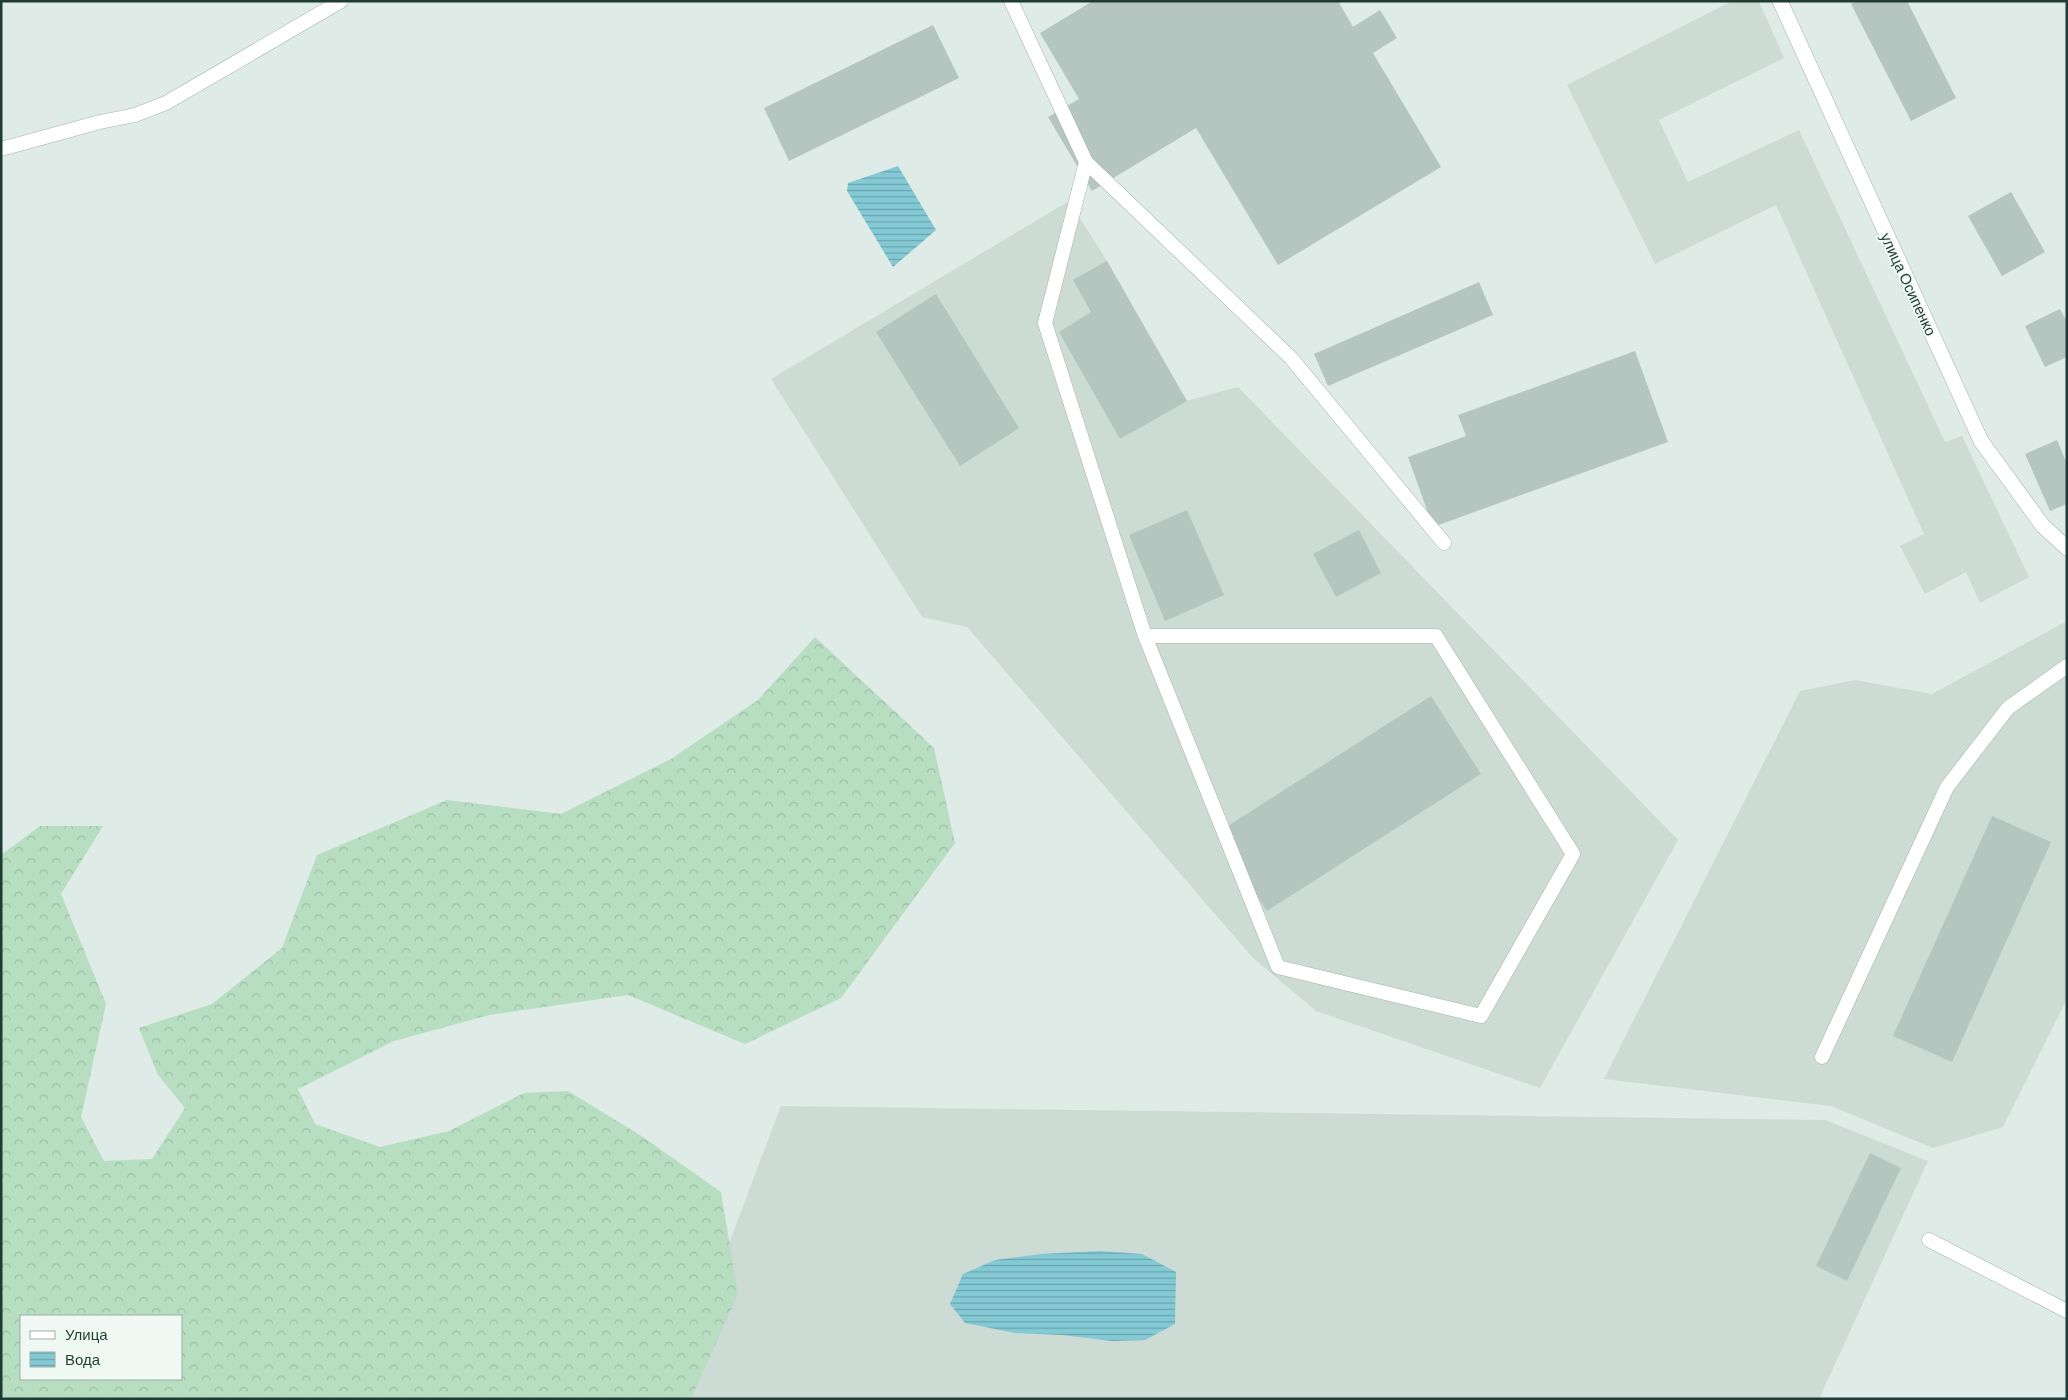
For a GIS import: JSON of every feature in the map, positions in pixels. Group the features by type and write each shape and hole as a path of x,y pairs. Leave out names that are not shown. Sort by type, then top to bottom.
{"street":[{"name":"улица Осипенко","path":"1780,1 1981,441 2043,526 2067,548"}],"lane":[{"path":"1,149 100,122 135,115 166,103 341,1"},
{"path":"1011,1 1086,162 1291,358 1444,543"},
{"path":"1086,162 1045,323 1145,636 1278,967 1481,1016 1573,854 1436,636 1145,636"},
{"path":"1822,1057 1947,787 2008,708 2067,666"},
{"path":"1929,1240 2067,1311"}],"shaded area":[{"path":"1732,1 1759,1 1784,58 1659,120 1688,182 1799,130 1945,442 1962,436 2029,577 1980,603 1966,572 1925,594 1900,546 1924,534 1776,205 1655,264 1567,85"},
{"path":"1069,201 1107,261 1186,401 1238,387 1678,840 1540,1088 1316,1011 1253,958 967,627 922,617 771,379"},
{"path":"2067,621 2067,999 2003,1127 1933,1148 1831,1106 1604,1079 1800,691 1855,680 1932,694"},
{"path":"781,1106 1825,1120 1928,1161 1819,1399 670,1399"}],"green space":[{"path":"815,637 934,748 955,843 841,998 745,1044 628,995 489,1015 394,1041 298,1089 315,1124 380,1147 449,1131 524,1093 568,1091 643,1137 721,1192 738,1294 691,1399 1,1399 1,855 40,826 103,826 61,894 106,1004 81,1117 104,1161 152,1159 185,1108 158,1075 139,1028 212,1004 282,948 317,855 447,800 561,814 671,759 758,700"}],"water":[{"path":"898,166 936,230 893,267 847,191 848,183"},
{"path":"1100,1251 1142,1254 1176,1272 1175,1324 1145,1340 1112,1341 1062,1335 1015,1333 965,1323 950,1304 963,1274 995,1260 1041,1254"}],"building":[{"path":"1093,1 1338,1 1353,27 1380,10 1397,38 1373,53 1441,167 1278,265 1196,128 1092,191 1048,117 1079,99 1040,33"},
{"path":"1857,1 1907,1 1956,98 1911,121 1851,4"},
{"path":"933,25 959,78 789,161 764,108"},
{"path":"2011,192 2045,252 2002,276 1968,216"},
{"path":"1107,261 1187,401 1120,439 1059,332 1091,312 1073,280"},
{"path":"1479,282 1493,315 1328,386 1314,354"},
{"path":"936,294 1019,428 960,466 876,332"},
{"path":"2060,309 2067,322 2067,357 2045,367 2025,326"},
{"path":"1635,351 1668,442 1433,527 1408,457 1466,436 1458,415"},
{"path":"2057,440 2067,464 2067,504 2050,511 2025,454"},
{"path":"1187,510 1224,595 1165,621 1129,535"},
{"path":"1359,530 1381,573 1336,597 1313,554"},
{"path":"1431,696 1481,774 1267,911 1217,833"},
{"path":"1992,816 2051,842 1952,1062 1893,1036"},
{"path":"1870,1153 1901,1168 1847,1281 1816,1266"}]}
